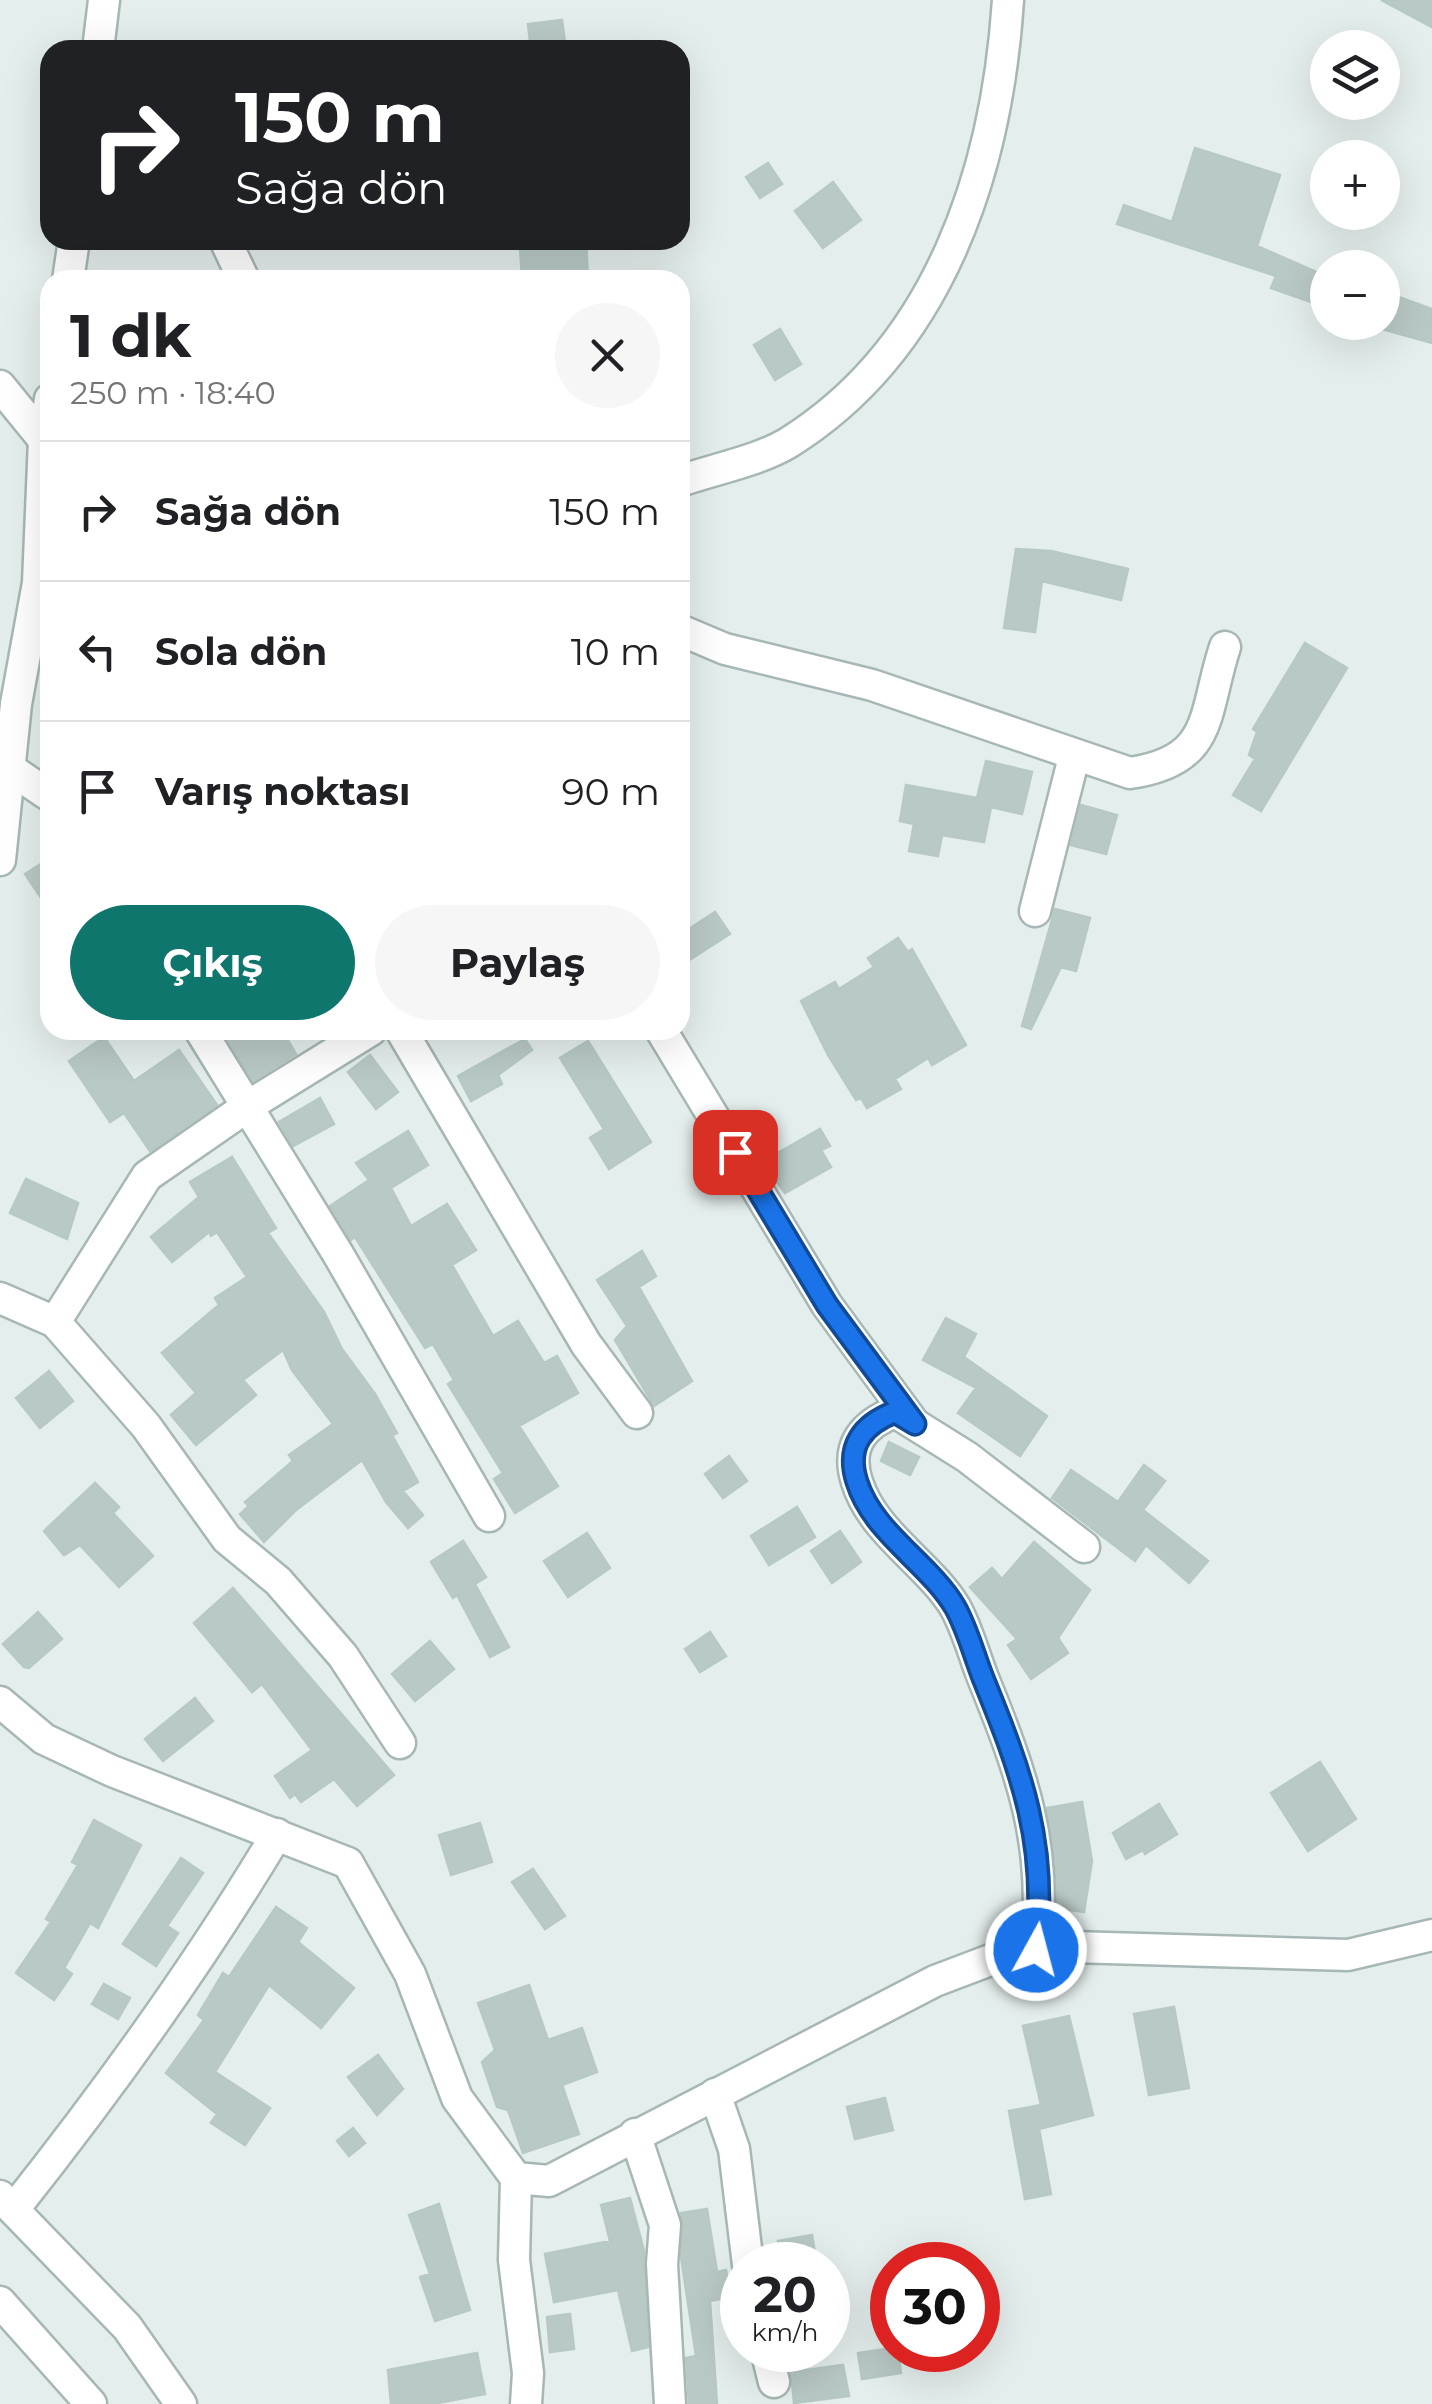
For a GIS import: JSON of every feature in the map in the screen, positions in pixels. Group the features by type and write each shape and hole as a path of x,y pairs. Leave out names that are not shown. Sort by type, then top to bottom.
{"street":[{"path":"99,40 104,0"},
{"path":"690,478 786,444 857,391 913,323 974,202 1004,67 1008,0"},
{"path":"0,386 40,435"},
{"path":"0,860 6,764 40,598"},
{"path":"690,634 725,649 872,685 1130,772 1157,769 1181,756 1206,728 1211,689 1225,647"},
{"path":"1035,912 1074,756"},
{"path":"6,764 40,789"},
{"path":"206,1040 488,1516"},
{"path":"56,1322 147,1176 248,1106 355,1040"},
{"path":"407,1040 586,1344 637,1412"},
{"path":"667,1040 827,1305 915,1424"},
{"path":"0,1298 56,1322 146,1426 227,1539 278,1580 343,1656 400,1743"},
{"path":"1036,1950 1042,1893 1036,1828 991,1698 954,1606 888,1532 856,1481 856,1442 868,1422 895,1412 967,1457 1084,1546"},
{"path":"0,1702 44,1739 61,1747 348,1863 410,1974 457,2098 516,2178 514,2260 528,2373 526,2404"},
{"path":"182,2404 127,2327 7,2202 119,2078 209,1948 277,1834"},
{"path":"516,2178 549,2182 935,1981 1014,1951 1348,1956 1432,1935"},
{"path":"715,2094 734,2149 745,2242"},
{"path":"635,2134 666,2225 662,2264 670,2404"},
{"path":"0,2302 91,2404"},
{"path":"772,2372 774,2382"}],"building":[{"path":"1381,0 1432,0 1432,27"},
{"path":"562,20 565,40 530,40 528,24"},
{"path":"1195,148 1280,175 1257,246 1310,269 1310,302 1271,288 1276,276 1117,224 1124,205 1172,222"},
{"path":"768,163 782,184 760,198 746,177"},
{"path":"833,182 861,220 823,248 795,211"},
{"path":"520,250 586,250 588,270 521,270"},
{"path":"1400,297 1432,309 1432,343 1400,334"},
{"path":"780,329 801,364 775,380 754,345"},
{"path":"1016,549 1051,551 1128,569 1121,600 1042,581 1035,632 1004,628"},
{"path":"1305,643 1347,668 1261,811 1233,795 1255,759 1249,755 1257,732 1253,729"},
{"path":"986,761 1032,772 1022,814 991,807 984,842 942,835 938,856 909,851 914,824 900,821 906,785 977,798"},
{"path":"1081,805 1117,815 1106,854 1071,845"},
{"path":"40,864 40,896 25,874"},
{"path":"1055,909 1090,918 1076,971 1061,967 1031,1029 1022,1026"},
{"path":"715,912 730,934 690,960 690,928"},
{"path":"898,938 908,952 912,949 966,1045 932,1065 928,1058 895,1079 901,1089 867,1108 861,1098 856,1100 828,1055 801,1001 835,982 839,989 874,967 868,958"},
{"path":"100,1040 106,1040 134,1081 179,1050 217,1105 150,1151 124,1113 110,1122 69,1061"},
{"path":"228,1040 288,1040 296,1054 253,1081"},
{"path":"523,1040 532,1050 498,1075 502,1084 471,1101 458,1076"},
{"path":"588,1041 651,1142 609,1169 590,1138 604,1129 560,1058"},
{"path":"370,1055 398,1092 376,1109 348,1072"},
{"path":"320,1098 334,1124 293,1146 279,1122"},
{"path":"820,1129 830,1146 821,1150 831,1167 785,1193 762,1162"},
{"path":"408,1131 428,1165 391,1188 411,1226 447,1204 476,1250 452,1265 493,1336 518,1321 544,1363 557,1356 578,1393 519,1426 558,1486 515,1513 494,1479 503,1473 448,1384 454,1380 433,1344 425,1348 355,1237 351,1240 330,1206 369,1180 356,1163"},
{"path":"232,1157 276,1228 268,1233 324,1312 342,1349 397,1433 392,1435 418,1482 403,1491 423,1515 408,1528 386,1502 362,1460 296,1510 264,1542 240,1514 249,1506 245,1502 293,1461 289,1455 333,1424 292,1370 283,1350 243,1380 256,1395 196,1445 171,1415 196,1393 162,1353 219,1305 215,1298 247,1277 217,1232 211,1236 209,1232 172,1262 151,1237 199,1197 190,1182"},
{"path":"26,1179 78,1203 67,1239 10,1213"},
{"path":"642,1251 656,1276 639,1287 692,1381 654,1406 615,1340 627,1326 597,1280"},
{"path":"946,1318 976,1334 964,1357 1047,1416 1020,1456 958,1413 976,1388 923,1360"},
{"path":"49,1371 73,1401 40,1428 16,1398"},
{"path":"889,1442 919,1457 910,1475 881,1461"},
{"path":"729,1456 747,1481 723,1498 705,1474"},
{"path":"1144,1465 1165,1481 1143,1510 1208,1561 1189,1583 1146,1545 1135,1561 1052,1498 1071,1470 1118,1502"},
{"path":"95,1483 119,1507 113,1513 153,1556 119,1587 80,1545 64,1555 44,1531"},
{"path":"797,1507 815,1537 769,1565 751,1536"},
{"path":"840,1531 861,1562 832,1583 811,1551"},
{"path":"587,1533 610,1568 568,1597 544,1561"},
{"path":"463,1541 486,1577 475,1584 509,1647 490,1657 457,1595 453,1598 431,1562"},
{"path":"1034,1542 1090,1590 1058,1638 1068,1653 1031,1679 1008,1645 1017,1639 970,1587 992,1568 1002,1579"},
{"path":"233,1588 394,1775 357,1806 334,1779 301,1802 295,1794 290,1798 275,1776 312,1750 262,1684 252,1692 194,1623"},
{"path":"38,1612 62,1639 29,1668 24,1667 3,1644"},
{"path":"710,1632 726,1656 700,1672 685,1649"},
{"path":"430,1641 454,1669 415,1701 392,1674"},
{"path":"195,1698 213,1721 163,1761 145,1739"},
{"path":"1320,1762 1356,1819 1308,1851 1271,1793"},
{"path":"1082,1802 1092,1861 1084,1912 1057,1908 1047,1808"},
{"path":"1159,1804 1177,1834 1145,1854 1143,1850 1126,1859 1113,1833"},
{"path":"94,1820 141,1845 98,1928 90,1923 64,1968 72,1974 54,2000 16,1973 51,1922 46,1919 78,1865 72,1862"},
{"path":"480,1823 492,1862 451,1875 439,1835"},
{"path":"181,1858 203,1873 167,1926 178,1933 156,1966 123,1944"},
{"path":"533,1869 565,1916 545,1929 512,1882"},
{"path":"276,1907 307,1928 298,1942 354,1988 321,2028 269,1985 215,2072 270,2108 245,2145 211,2123 217,2114 166,2073 204,2020 198,2015 223,1973 229,1977"},
{"path":"104,1984 130,1998 118,2019 92,2004"},
{"path":"529,1985 548,2040 582,2028 597,2072 562,2085 579,2134 523,2153 508,2110 497,2107 482,2062 495,2050 478,2003"},
{"path":"1174,2007 1189,2088 1149,2095 1134,2014"},
{"path":"1069,2016 1093,2115 1039,2129 1051,2194 1025,2199 1009,2111 1041,2105 1023,2026"},
{"path":"378,2055 403,2089 377,2115 348,2077"},
{"path":"885,2098 893,2130 855,2139 847,2107"},
{"path":"353,2128 365,2143 349,2156 337,2141"},
{"path":"630,2198 644,2251 648,2347 632,2351 618,2290 554,2302 545,2254 610,2241 601,2205"},
{"path":"439,2204 470,2310 435,2321 420,2277 430,2274 409,2215"},
{"path":"707,2209 717,2272 720,2271 720,2299 710,2301 717,2404 689,2404 686,2358 696,2356 681,2257 681,2213"},
{"path":"812,2235 813,2242 778,2242"},
{"path":"570,2314 574,2349 550,2352 547,2317"},
{"path":"870,2351 870,2372 901,2373 862,2379 858,2353"},
{"path":"477,2353 485,2394 433,2404 391,2404 388,2370"},
{"path":"791,2372 844,2372 849,2396 794,2403"}],"route":[{"path":"735,1152 827,1305 915,1424 895,1412 868,1422 856,1442 856,1481 888,1532 954,1606 991,1698 1036,1828 1042,1893 1036,1950"}]}
